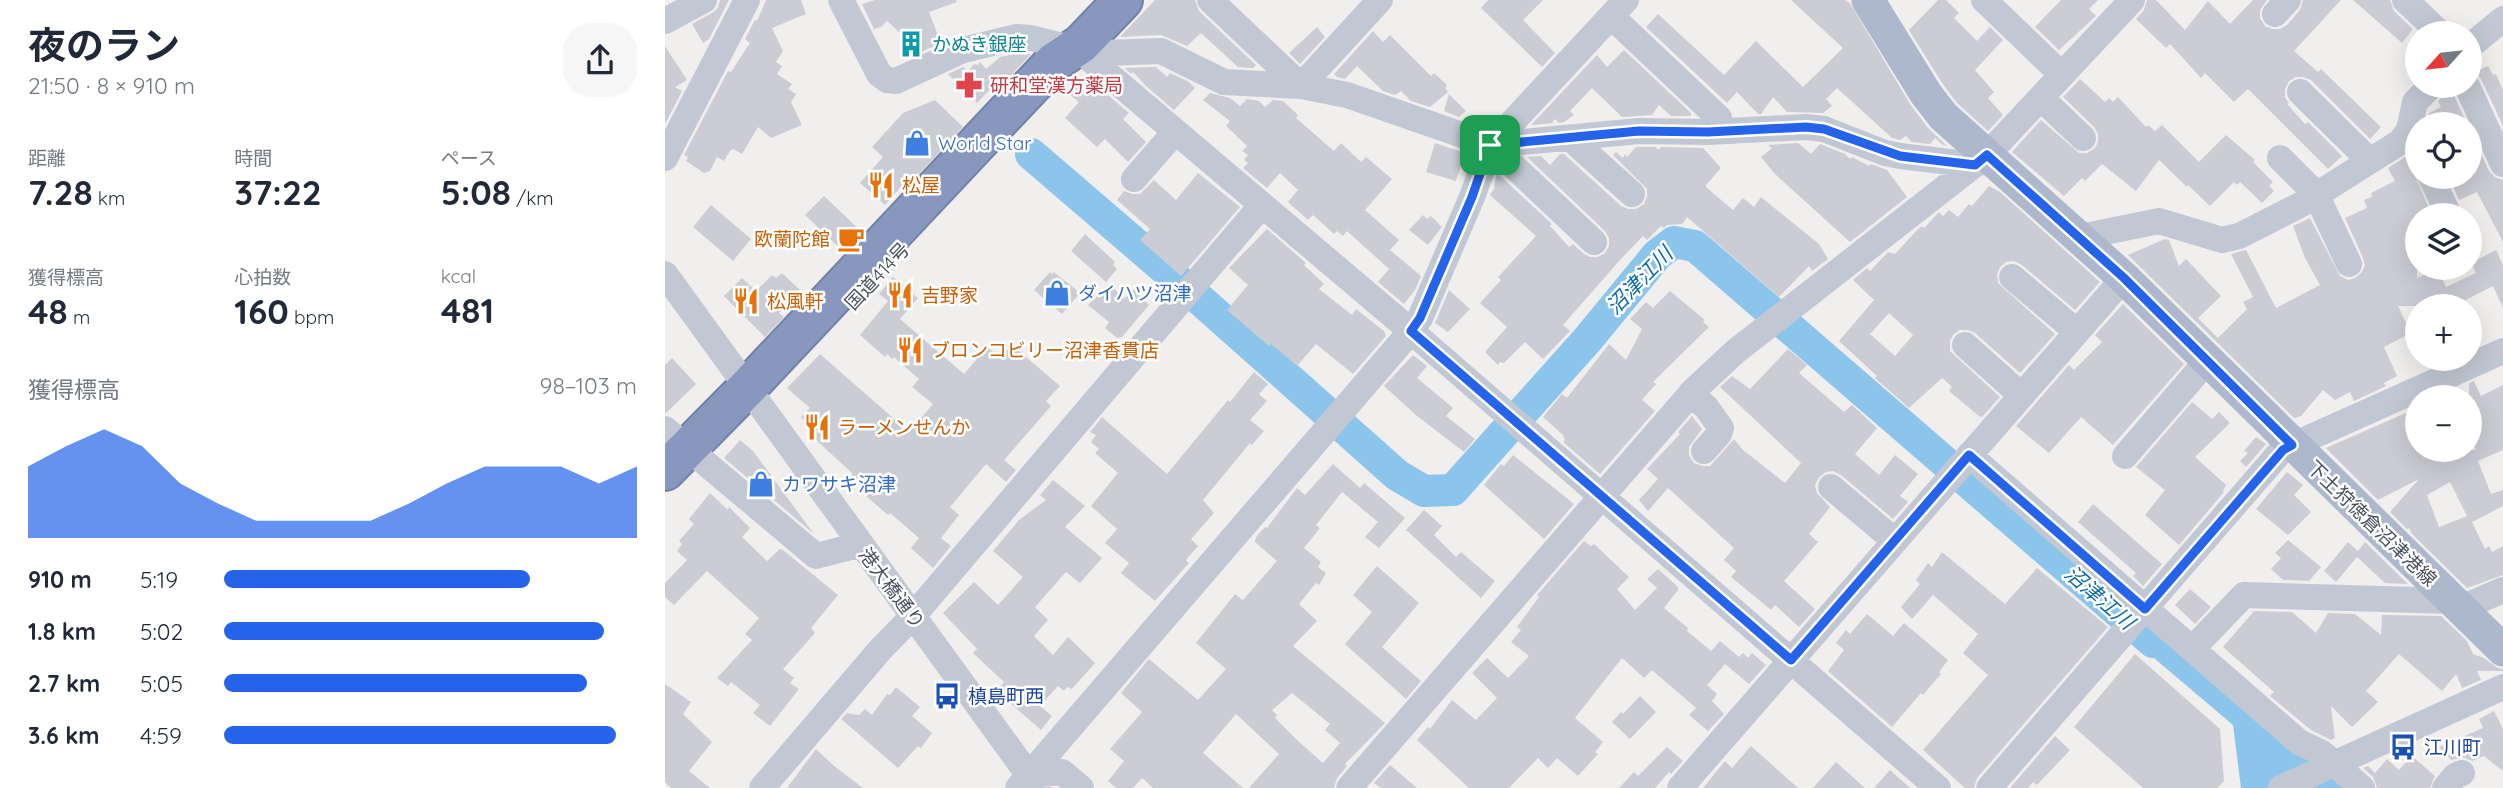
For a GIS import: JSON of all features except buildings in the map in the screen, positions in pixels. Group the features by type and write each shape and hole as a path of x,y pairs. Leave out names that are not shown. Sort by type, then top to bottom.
{"highway":[{"name":"国道414号","path":"665,501 681,452 754,394 1069,71 1081,44 1123,0"}],"main road":[{"name":"下土狩徳倉沼津港線","path":"1868,0 1935,107 1981,160 2080,237 2124,278 2503,650"}],"street":[{"path":"665,21 705,0"},
{"path":"665,158 747,0"},
{"path":"841,0 879,74 887,80 896,81 963,50 1017,37 1067,47 1081,44 1103,53 1161,51 1224,82 1301,86 1347,95 1490,145 1594,242"},
{"path":"1210,0 1301,86"},
{"path":"1301,86 1380,0"},
{"path":"1984,0 2062,75"},
{"path":"1349,788 1690,394 1736,351 1981,160 2132,0"},
{"path":"2405,0 2427,21"},
{"path":"1028,784 1411,331 1420,318 1467,209 1490,145 1619,8 1719,118"},
{"path":"2482,36 2503,19"},
{"path":"1081,44 1091,60 1503,410 1938,788"},
{"path":"2300,92 2370,161"},
{"path":"2041,98 2083,138"},
{"path":"2473,98 2503,164"},
{"path":"1490,145 1639,131 1708,132 1806,127 1824,129 1900,156 1981,160"},
{"path":"1134,179 1175,132"},
{"path":"1570,138 1632,194"},
{"path":"2080,237 2159,221 2222,240 2239,236 2405,140"},
{"path":"2280,158 2316,194 2349,264"},
{"path":"762,788 880,650 913,616 1261,206"},
{"name":"港大橋通り","path":"665,274 913,616 1028,784"},
{"path":"2012,277 2076,331"},
{"path":"1680,788 2124,278"},
{"path":"1965,345 2021,394"},
{"path":"1989,788 2283,450 2503,351"},
{"path":"2125,456 2207,360"},
{"path":"1690,394 1706,407 1721,428 1704,451"},
{"path":"681,452 816,556 859,545"},
{"path":"1969,455 2299,742 2322,753 2362,788"},
{"path":"1831,487 1895,541"},
{"path":"2192,649 2244,594 2455,605 2503,590"},
{"path":"2281,788 2503,687"},
{"path":"1028,784 1062,772 1081,788"}],"water":[{"path":"2133,613 2353,788 2241,788 2233,725 2128,636"}],"waterway":[{"name":"沼津江川","path":"1031,154 1187,288 1397,475 1424,491 1453,490 1588,339 1657,255 1674,242 1695,246 2153,642"}],"place":[{"name":"かぬき銀座","path":"911,44"},
{"name":"研和堂漢方薬局","path":"969,85"},
{"name":"World Star","path":"917,143"},
{"name":"松屋","path":"881,185"},
{"name":"欧蘭陀館","path":"851,239"},
{"name":"ダイハツ沼津","path":"1057,293"},
{"name":"吉野家","path":"900,295"},
{"name":"松風軒","path":"746,301"},
{"name":"ブロンコビリー沼津香貫店","path":"910,350"},
{"name":"ラーメンせんか","path":"817,427"},
{"name":"カワサキ沼津","path":"761,484"},
{"name":"槙島町西","path":"947,696"},
{"name":"江川町","path":"2403,747"}],"route":[{"path":"1806,127 1835,132 1885,153 1918,159 1975,165 1987,155 2124,278 2292,445 2283,450 2145,609 1969,455 1791,660 1411,331 1420,318 1472,197 1490,145 1639,131 1708,132 1806,127"}]}
